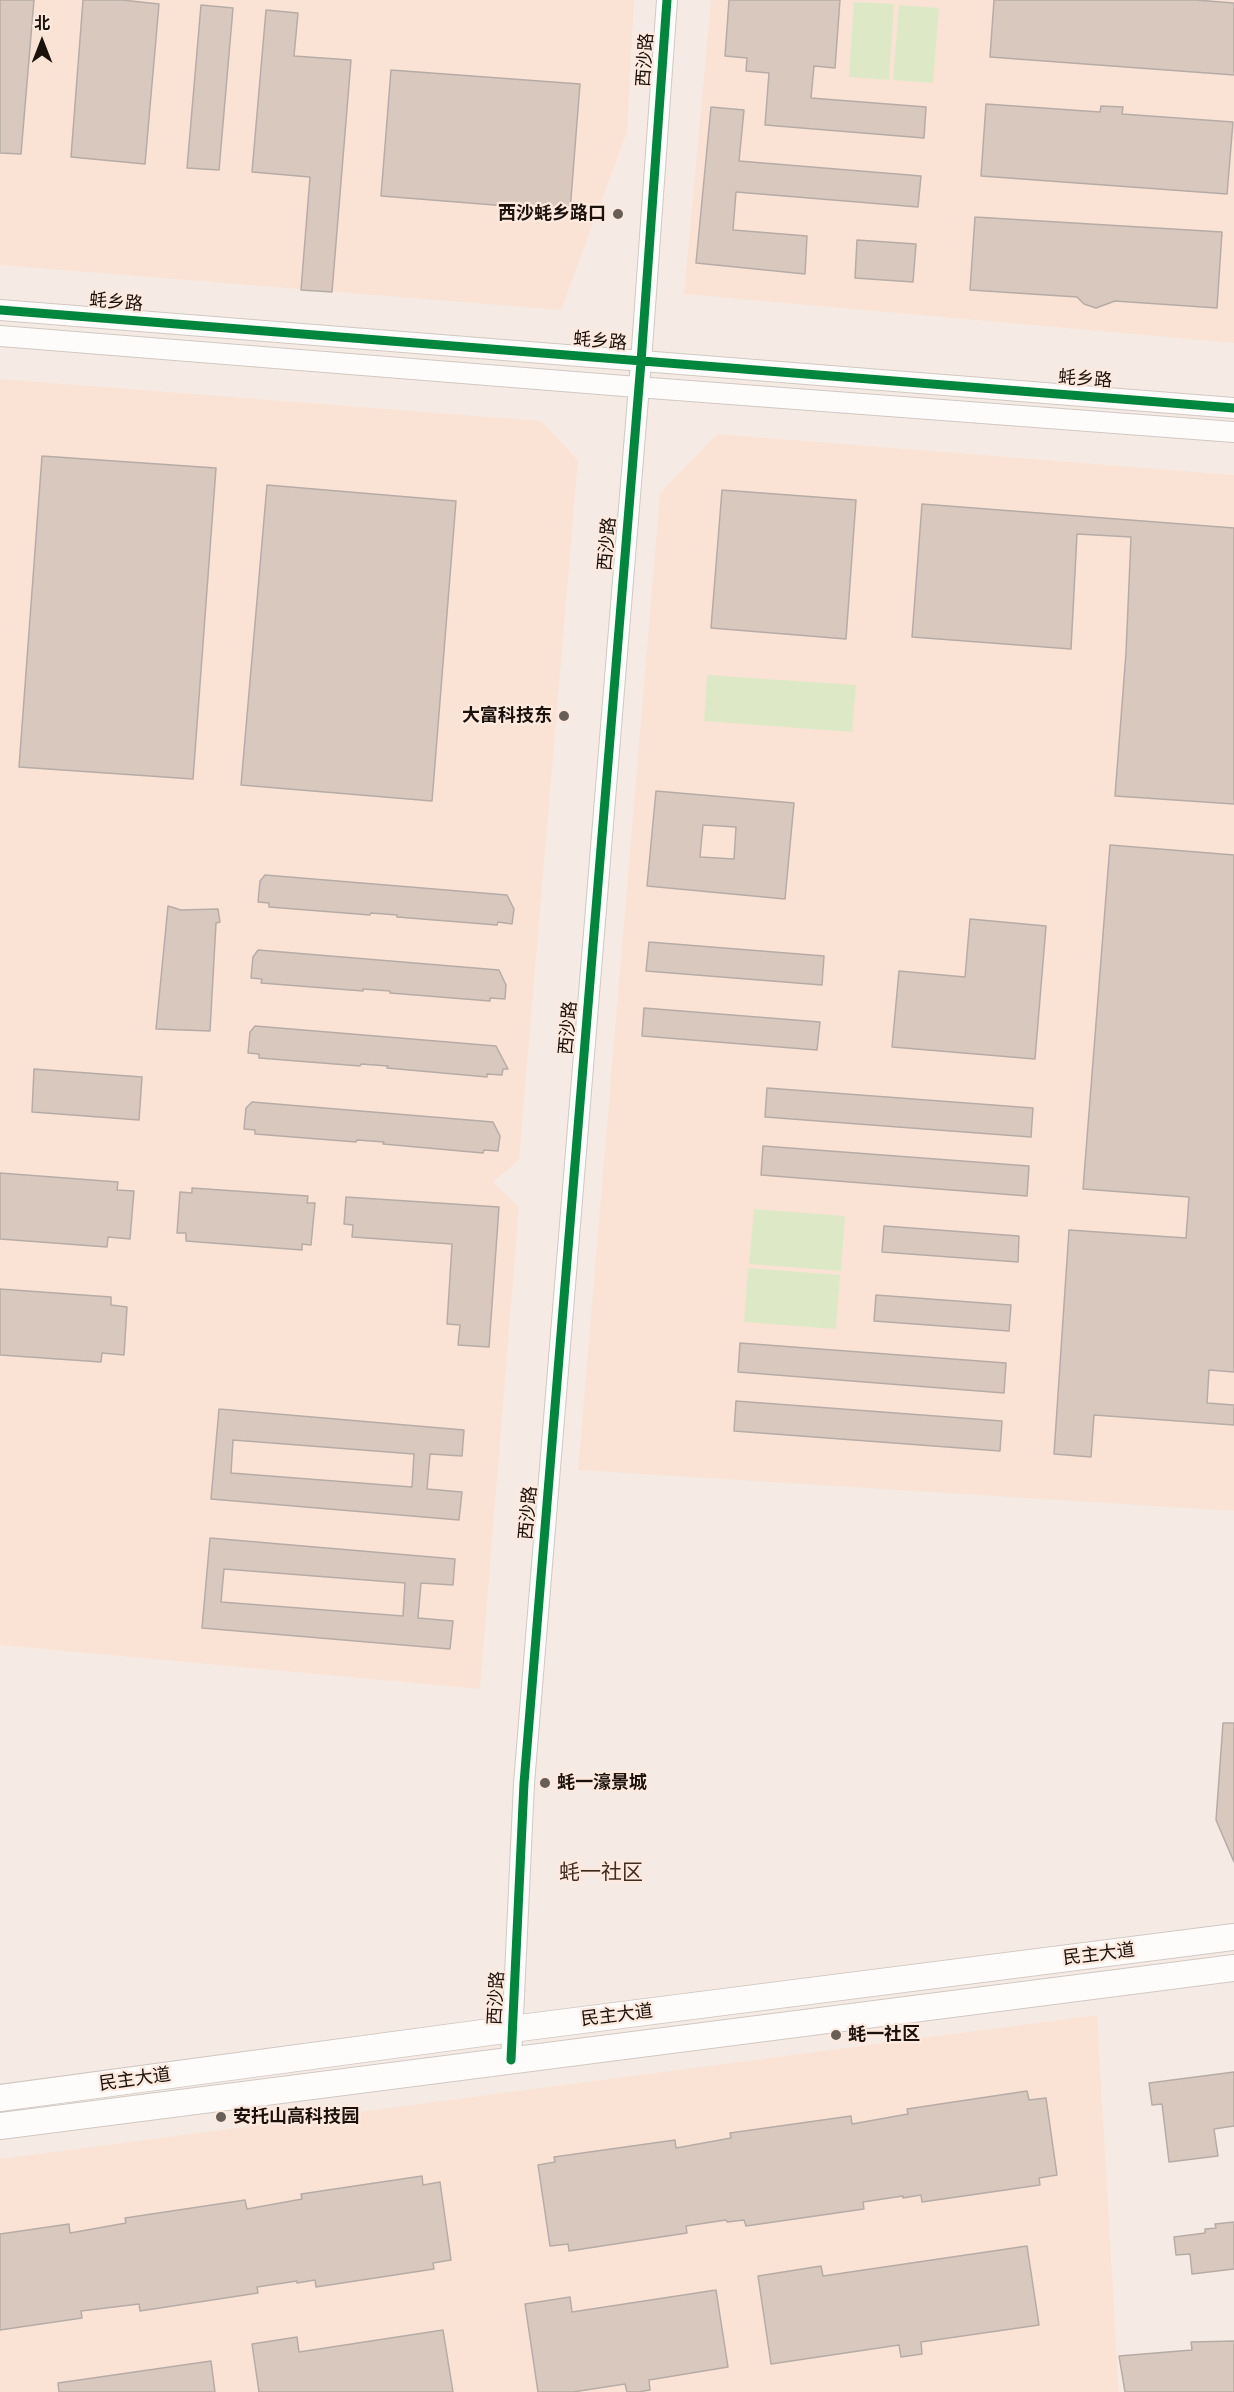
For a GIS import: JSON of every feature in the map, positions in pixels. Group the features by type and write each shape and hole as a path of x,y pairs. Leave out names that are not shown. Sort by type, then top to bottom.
{"main road":[{"name":"民主大道","path":"0,2098 512,2029 1234,1937"},
{"name":"民主大道","path":"0,2126 1234,1968"}],"street":[{"name":"西沙路","path":"511,2060 524,1783 637,387 641,362 667,0"},
{"name":"蚝乡路","path":"0,310 1234,408"},
{"path":"0,336 1234,432"}],"shaded area":[{"path":"0,0 634,0 627,132 561,310 0,265"},
{"path":"711,0 1234,0 1234,343 684,294"},
{"path":"0,379 541,421 578,460 519,1160 493,1182 519,1207 480,1689 0,1645"},
{"path":"717,434 1234,475 1234,1511 578,1470 660,493"},
{"path":"1097,2015 1119,2392 0,2392 0,2159"}],"green space":[{"path":"854,2 894,4 889,80 849,77"},
{"path":"899,5 939,8 933,83 893,80"},
{"path":"707,675 856,685 852,732 704,721"},
{"path":"754,1209 845,1216 841,1271 749,1264"},
{"path":"748,1268 840,1275 836,1329 744,1322"}],"building":[{"path":"0,0 34,0 21,154 0,153"},
{"path":"83,0 122,0 159,4 145,164 71,157"},
{"path":"729,0 840,0 835,68 814,66 811,98 926,107 924,138 765,125 769,73 746,71 747,58 725,56"},
{"path":"994,0 1196,0 1234,3 1234,75 990,57"},
{"path":"201,5 233,8 219,170 187,168"},
{"path":"266,10 298,13 294,56 351,60 332,292 301,290 310,177 252,172"},
{"path":"391,70 580,84 570,211 381,196"},
{"path":"986,104 1100,112 1101,106 1123,107 1122,114 1233,122 1227,194 981,176"},
{"path":"711,107 744,110 739,161 921,176 918,207 736,192 733,230 807,236 805,274 696,263"},
{"path":"975,217 1222,232 1217,308 1115,301 1096,308 1084,304 1077,297 970,290"},
{"path":"857,240 916,244 913,282 855,278"},
{"path":"42,456 216,468 193,779 19,767"},
{"path":"267,485 456,501 432,801 241,785"},
{"path":"722,490 856,500 846,639 711,628"},
{"path":"922,504 1234,528 1234,804 1115,796 1126,653 1131,537 1077,534 1071,649 912,637"},
{"path":"656,791 794,803 785,899 647,886","holes":["703,825 736,827 734,859 700,857"]},
{"path":"1110,845 1234,855 1234,1372 1209,1370 1207,1403 1234,1405 1234,1425 1094,1415 1091,1457 1054,1454 1069,1230 1186,1238 1189,1197 1083,1189"},
{"path":"265,875 507,895 514,909 512,924 498,922 497,925 397,917 397,915 269,907 269,903 258,902 260,881"},
{"path":"168,906 181,910 218,909 220,922 216,923 210,1031 156,1029"},
{"path":"970,919 1046,926 1035,1059 892,1047 899,971 965,977"},
{"path":"649,942 824,956 822,985 646,971"},
{"path":"258,950 499,970 506,985 505,999 490,998 490,1001 390,993 390,991 261,983 262,979 251,978 253,957"},
{"path":"644,1008 820,1022 817,1050 642,1036"},
{"path":"255,1026 496,1046 508,1069 503,1069 502,1075 487,1074 487,1077 387,1068 388,1066 259,1058 259,1054 248,1053 250,1032"},
{"path":"34,1069 142,1077 139,1120 32,1112"},
{"path":"767,1088 1033,1108 1031,1137 765,1117"},
{"path":"252,1102 493,1122 500,1136 498,1151 484,1150 483,1153 383,1144 384,1142 255,1134 255,1130 244,1129 246,1108"},
{"path":"763,1146 1029,1166 1027,1196 761,1175"},
{"path":"0,1173 118,1182 117,1190 134,1191 130,1239 108,1237 107,1247 0,1239"},
{"path":"192,1188 308,1196 307,1203 315,1203 311,1245 302,1244 302,1250 186,1241 186,1233 177,1233 180,1192 192,1193"},
{"path":"346,1197 499,1207 489,1347 458,1345 460,1325 447,1324 452,1244 352,1237 353,1225 344,1224"},
{"path":"884,1226 1019,1236 1018,1262 882,1252"},
{"path":"0,1289 111,1297 111,1305 127,1307 124,1355 102,1353 101,1362 0,1355"},
{"path":"876,1295 1011,1305 1009,1331 874,1321"},
{"path":"740,1343 1006,1363 1004,1393 738,1372"},
{"path":"736,1401 1002,1421 1000,1451 734,1431"},
{"path":"219,1409 464,1430 462,1456 430,1454 427,1489 462,1492 459,1520 211,1499","holes":["233,1440 414,1454 412,1487 231,1473"]},
{"path":"210,1538 455,1559 453,1585 421,1583 418,1618 453,1621 450,1649 202,1628","holes":["224,1569 405,1583 403,1616 221,1602"]},
{"path":"1223,1723 1234,1723 1234,1862 1216,1820"},
{"path":"1234,2072 1234,2126 1214,2129 1218,2156 1169,2162 1162,2104 1152,2105 1149,2083"},
{"path":"1027,2091 1029,2100 1046,2098 1057,2175 1039,2178 1040,2185 922,2202 921,2195 903,2198 903,2196 863,2202 864,2209 746,2226 744,2220 727,2222 726,2220 686,2226 687,2233 569,2251 568,2244 550,2246 538,2165 555,2162 554,2157 675,2140 676,2148 731,2138 730,2133 851,2116 852,2124 908,2114 907,2109"},
{"path":"422,2176 423,2185 440,2182 451,2260 433,2263 434,2269 316,2287 315,2280 297,2283 297,2281 257,2287 258,2293 140,2311 139,2304 81,2311 82,2318 0,2330 0,2234 69,2224 70,2233 126,2223 125,2218 245,2200 247,2209 302,2199 301,2194"},
{"path":"1234,2222 1234,2269 1192,2274 1190,2254 1176,2255 1174,2237 1205,2233 1205,2229 1216,2228 1215,2224"},
{"path":"1027,2246 1039,2325 921,2342 922,2354 901,2357 899,2345 771,2364 758,2276 821,2266 823,2276"},
{"path":"716,2290 728,2367 649,2380 650,2390 638,2392 627,2392 625,2384 573,2392 538,2392 525,2304 570,2297 572,2312"},
{"path":"443,2330 453,2392 259,2392 252,2344 297,2337 299,2352"},
{"path":"1234,2341 1234,2392 1125,2392 1119,2356 1192,2350 1191,2342"},
{"path":"211,2361 215,2392 59,2392 58,2383"}],"cycle path":[{"path":"511,2060 524,1783 641,362 667,0"},
{"path":"0,310 1234,408"}],"place":[{"name":"西沙蚝乡路口","path":"618,214"},
{"name":"大富科技东","path":"564,716"},
{"name":"蚝一濠景城","path":"545,1783"},
{"name":"蚝一社区","path":"836,2035"},
{"name":"安托山高科技园","path":"221,2117"}],"district":[{"name":"蚝一社区","path":"601,1873"}]}
